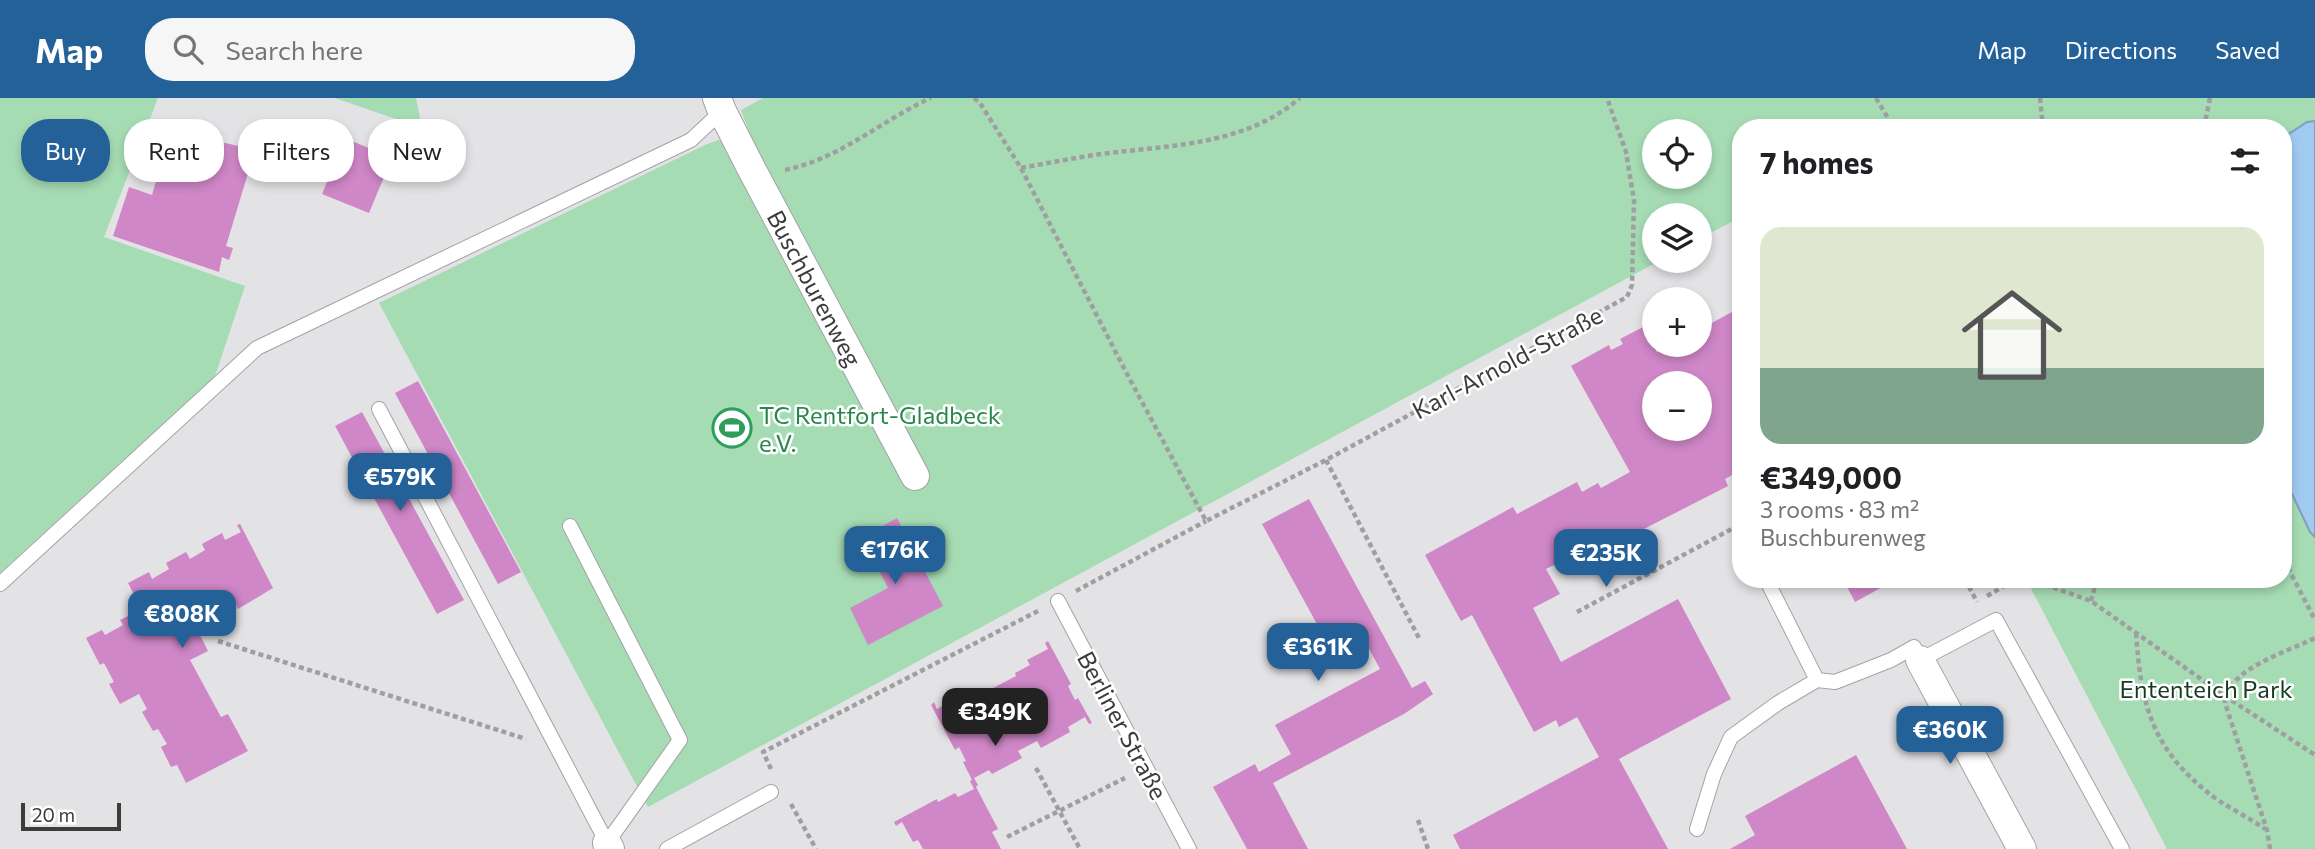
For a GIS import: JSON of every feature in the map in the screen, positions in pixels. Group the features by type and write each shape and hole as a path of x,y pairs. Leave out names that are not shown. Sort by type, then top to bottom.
{"street":[{"name":"Buschburenweg","path":"720,105 915,476"},
{"path":"1920,660 2022,849"}],"lane":[{"path":"0,584 257,348 691,140 720,105"},
{"path":"379,409 608,846 680,740 570,526"},
{"path":"1771,588 1817,680"},
{"name":"Berliner Straße","path":"1058,601 1189,849"},
{"path":"1697,829 1714,774 1731,737 1778,703 1817,680 1835,682 1891,660 1914,647 1920,660 1996,620 2122,849"},
{"path":"667,849 771,792"}],"path":[{"path":"751,168 778,172 801,167 836,153 931,98"},
{"path":"974,98 980,103 1021,168 1206,521"},
{"path":"1021,168 1101,154 1164,148 1238,133 1266,122 1300,98"},
{"name":"Karl-Arnold-Straße","path":"763,752 1326,460 1627,297 1632,285 1634,200 1626,152 1607,98"},
{"path":"1876,98 1889,119"},
{"path":"2040,98 2042,119"},
{"path":"2206,119 2210,98"},
{"path":"1326,460 1419,638"},
{"path":"1577,612 1732,529"},
{"path":"2292,575 2315,620"},
{"path":"1970,588 1977,602"},
{"path":"2054,588 2091,601 2225,696 2315,755"},
{"path":"2091,601 2095,588"},
{"path":"2136,632 2139,678 2147,712 2167,751 2207,792 2267,830"},
{"path":"2270,849 2267,830 2225,696 2241,673 2315,638"},
{"path":"218,641 557,749"},
{"path":"1036,768 1080,849"},
{"path":"1007,838 1146,768"},
{"path":"1418,820 1428,849"}],"green space":[{"path":"0,98 158,98 150,119 124,119 125,182 104,237 245,286 215,376 0,573"},
{"path":"335,98 416,98 420,119 396,119"},
{"path":"763,98 2315,98 2315,121 2307,122 2292,132 2292,119 1732,119 1732,222 1712,232 1712,203 1642,203 1642,270 648,807 379,303 705,145 748,129 741,110"},
{"name":"Ententeich Park","path":"2292,492 2315,537 2315,849 2167,849 2031,588 2292,588"}],"water":[{"path":"2315,121 2315,537 2292,494 2292,132 2307,122"}],"building":[{"path":"354,142 368,148 368,182 382,182 369,213 322,194 327,182 354,182"},
{"path":"224,143 238,146 238,182 245,182 226,246 233,248 229,260 222,257 219,272 113,236 129,187 152,195 156,182 224,182"},
{"path":"1732,312 1732,475 1725,479 1728,486 1585,559 1581,552 1546,569 1560,594 1533,608 1561,662 1678,599 1731,699 1619,759 1668,849 1460,849 1453,835 1599,757 1577,717 1559,727 1556,720 1534,732 1472,615 1461,621 1425,555 1513,507 1517,514 1577,482 1582,492 1598,483 1601,488 1630,472 1571,366 1609,345 1611,350 1623,344 1620,339 1642,328 1642,357 1712,357 1712,323"},
{"path":"418,381 521,572 498,584 395,393"},
{"path":"362,412 464,600 437,614 335,426"},
{"path":"1309,499 1412,688 1425,681 1433,694 1404,714 1273,783 1308,849 1247,849 1213,787 1255,764 1259,772 1291,754 1275,725 1380,669 1359,630 1329,646 1262,524"},
{"path":"897,518 943,606 868,645 850,608 888,588 862,537"},
{"path":"240,524 273,588 238,609 233,600 193,621 208,651 190,660 221,717 228,714 248,751 186,783 177,765 171,767 161,747 167,744 158,729 153,731 142,712 147,709 139,694 120,704 109,684 114,682 104,663 100,665 86,638 102,630 105,635 123,625 120,620 142,609 128,583 149,572 152,579 169,569 166,563 186,552 190,559 205,550 202,544 222,533 225,540 241,532 237,525"},
{"path":"1848,588 1881,588 1855,602"},
{"path":"1048,641 1071,684 1068,686 1075,700 1078,698 1092,723 1089,724 1085,717 1068,727 1070,732 1041,748 1037,741 1018,751 1022,758 992,774 989,770 974,778 998,829 992,832 1001,849 923,849 918,840 913,842 902,822 896,826 894,822 937,799 938,802 955,793 958,797 974,789 959,747 955,750 931,705 934,702 937,709 957,698 960,703 1016,676 1015,673 1030,665 1027,660 1048,649 1045,643"},
{"path":"1856,755 1907,849 1730,849 1755,835 1745,816"}],"place":[{"name":"TC Rentfort-Gladbeck e.V.","path":"732,428"}]}
